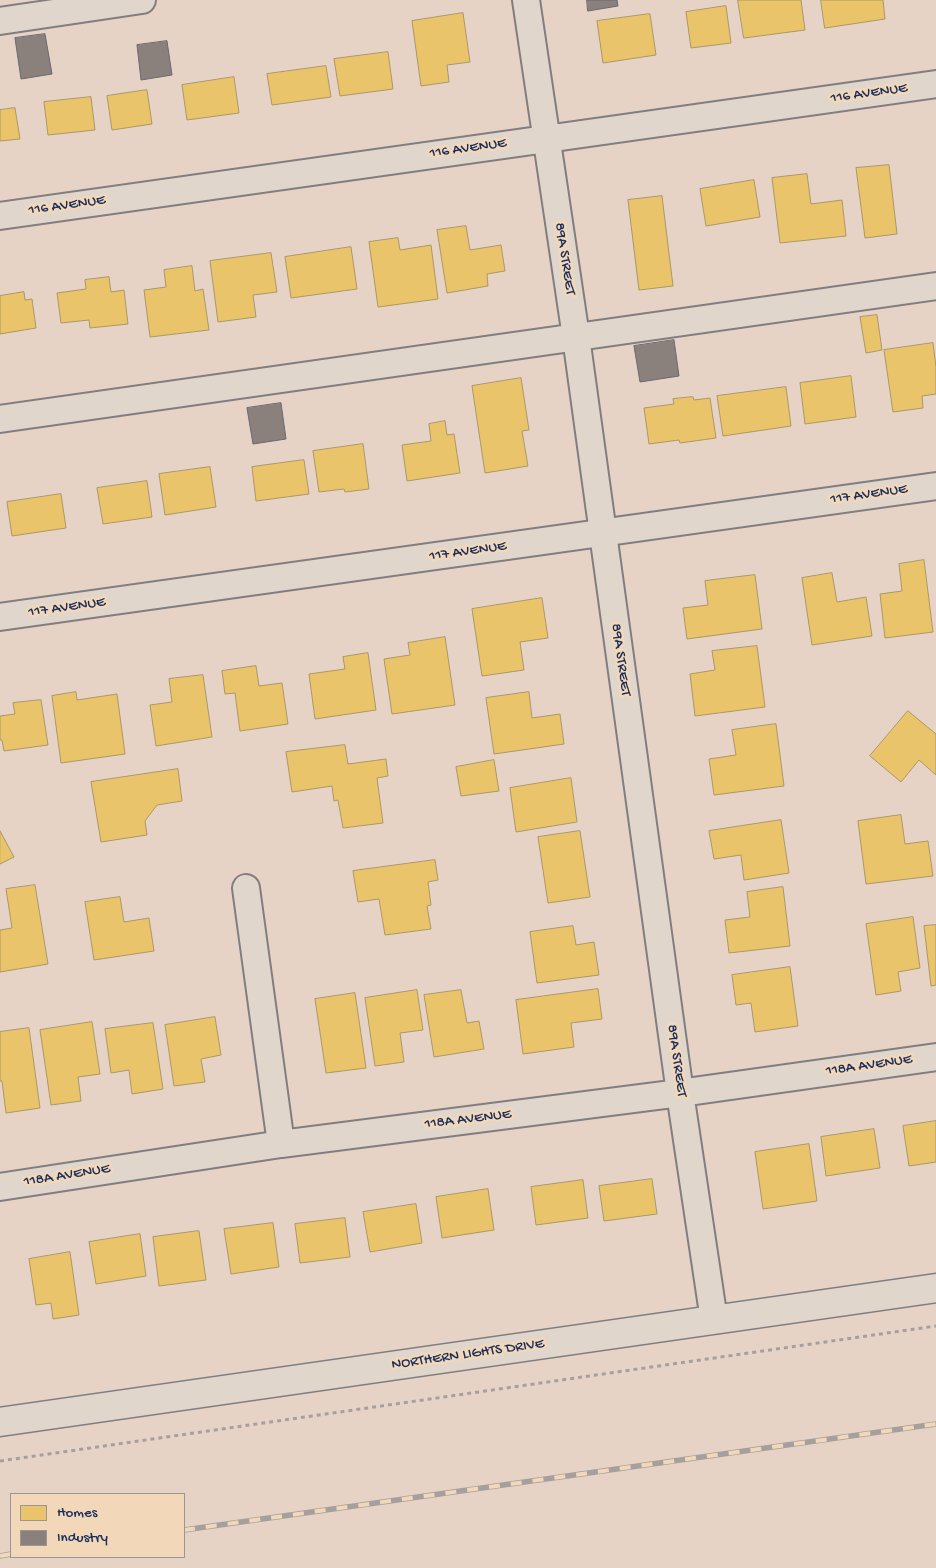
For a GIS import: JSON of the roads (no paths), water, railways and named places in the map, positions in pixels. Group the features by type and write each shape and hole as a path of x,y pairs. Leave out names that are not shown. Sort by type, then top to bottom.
{"main road":[{"name":"NORTHERN LIGHTS DRIVE","path":"0,1422 936,1288"}],"street":[{"path":"0,21 142,0"},
{"name":"89A STREET","path":"526,0 576,337 680,1093 714,1320"},
{"name":"116 AVENUE","path":"0,216 936,84"},
{"path":"0,419 936,286"},
{"name":"117 AVENUE","path":"0,618 936,486"},
{"path":"246,888 281,1144"},
{"name":"118A AVENUE","path":"0,1187 281,1144 680,1093 936,1057"}],"railway":[{"path":"185,1530 936,1424"},
{"path":"0,1556 10,1554"}]}
